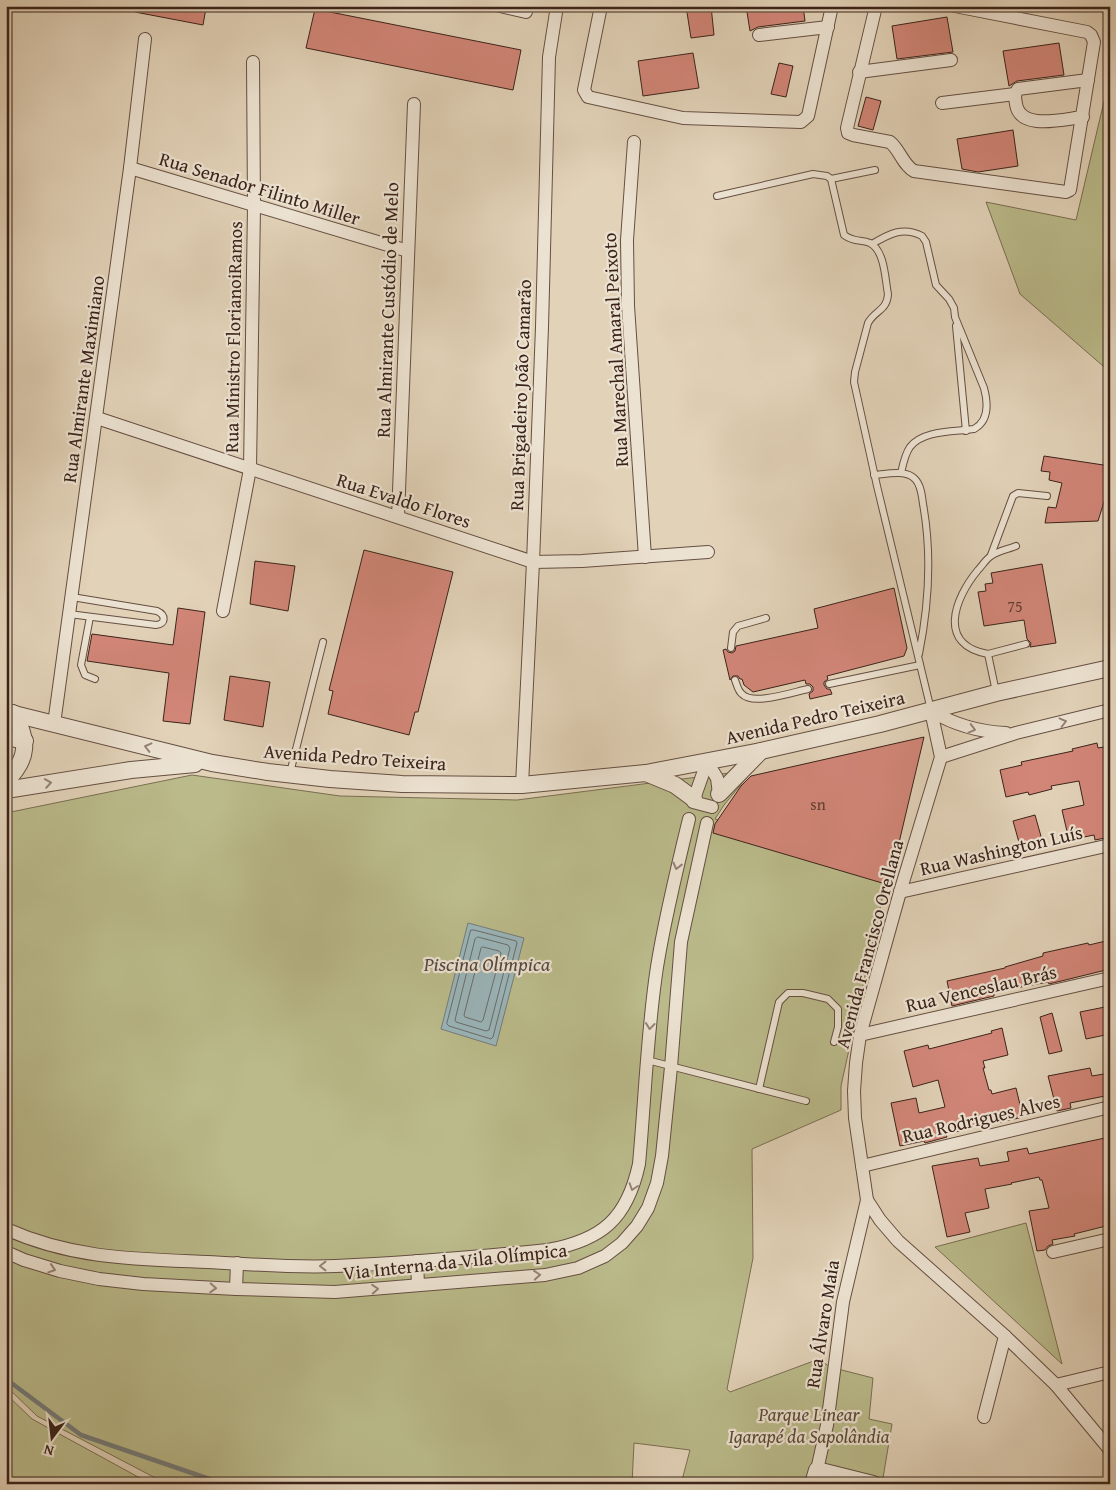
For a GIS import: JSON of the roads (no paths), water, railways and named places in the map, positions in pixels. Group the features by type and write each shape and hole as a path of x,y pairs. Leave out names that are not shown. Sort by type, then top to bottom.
{"street":[{"path":"500,6 526,12"},
{"name":"Rua Brigadeiro João Camarão","path":"522,785 542,327 548,57 557,6"},
{"path":"601,6 584,90 588,96 683,118 801,122 808,116 832,6"},
{"path":"876,6 846,128 848,132 853,135 890,142 895,146 909,169 914,171 1066,192 1070,190 1094,42 1091,35 1086,32 955,6"},
{"path":"759,35 828,27"},
{"name":"Rua Almirante Maximiano","path":"54,724 97,418 145,39"},
{"path":"859,72 951,60"},
{"name":"Rua Ministro FlorianoiRamos","path":"224,610 250,469 254,206 253,62"},
{"path":"1082,117 1038,122 1026,119 1017,110 1015,94 1018,89 1088,80"},
{"path":"942,103 1015,94"},
{"name":"Rua Almirante Custódio de Melo","path":"398,517 414,104"},
{"name":"Rua Marechal Amaral Peixoto","path":"634,142 627,240 628,306 645,557"},
{"name":"Rua Senador Filinto Miller","path":"130,168 408,251"},
{"name":"Rua Evaldo Flores","path":"97,418 533,562 582,561 708,552"},
{"name":"Avenida Pedro Teixeira","path":"9,713 212,763 290,775 402,784 522,785 646,773 707,762 761,751 931,711 996,693 1110,668"},
{"name":"Avenida Pedro Teixeira","path":"941,757 1016,733 1110,710"},
{"name":"Avenida Pedro Teixeira","path":"931,711 968,728 994,733 1016,733"},
{"name":"Avenida Francisco Orellana","path":"931,711 941,757 900,892 860,1036 856,1063 854,1091 866,1200 898,1241 1005,1336 1056,1385 1110,1450"},
{"path":"6,780 13,774 21,760 25,741 22,731 9,713"},
{"path":"6,737 25,741"},
{"path":"646,773 676,785 694,801 716,801 761,751"},
{"name":"Avenida Pedro Teixeira","path":"694,801 707,762"},
{"name":"Avenida Pedro Teixeira","path":"707,762 717,778 716,801"},
{"path":"6,790 131,770 170,765 212,763"},
{"name":"Via Interna da Vila Olímpica","path":"6,1229 38,1242 70,1251 101,1256 285,1266 335,1266 496,1255 571,1246 593,1237 611,1222 630,1196 638,1164 646,1060 661,942 689,819"},
{"name":"Via Interna da Vila Olímpica","path":"6,1252 24,1260 60,1271 99,1279 143,1284 336,1292 545,1275 578,1268 605,1256 622,1243 637,1226 648,1208 656,1183 662,1156 681,942 707,824"},
{"name":"Rua Washington Luís","path":"900,892 1110,845"},
{"path":"661,942 681,942"},
{"name":"Rua Venceslau Brás","path":"860,1036 1110,978"},
{"name":"Rua Rodrigues Alves","path":"862,1166 1110,1107"},
{"name":"Rua Álvaro Maia","path":"815,1477 827,1424 843,1302 866,1200"},
{"path":"1053,1252 1110,1239"},
{"path":"496,1255 497,1279"},
{"path":"99,1279 101,1256"},
{"path":"417,1261 418,1285"},
{"path":"236,1289 237,1263"},
{"path":"984,1417 1005,1336"},
{"path":"1056,1385 1110,1372"},
{"path":"815,1477 873,1484"}],"lane":[{"path":"717,196 813,174 827,176 831,179 875,170"},
{"path":"831,179 844,235 858,242 872,244 878,250 888,294 888,301 884,308 872,316 868,323 854,372 854,382 874,475 931,711"},
{"path":"872,244 887,235 906,230 922,236 926,242 936,285 949,299 954,308 966,431"},
{"path":"901,473 909,448 917,439 930,435 974,430 984,420 987,400 984,388 955,317"},
{"path":"874,475 901,473 910,475 916,479 920,486 928,536 929,574 927,610 919,657"},
{"path":"1026,644 988,654 977,652 962,641 955,632 955,611 967,583 991,555 1013,496 1018,493 1047,496"},
{"path":"991,555 1016,546"},
{"path":"69,614 156,625 164,621 162,613 157,611 72,598"},
{"path":"90,617 81,665 85,675 95,679"},
{"path":"731,648 733,632 738,626 766,618"},
{"path":"290,775 323,642"},
{"path":"988,654 996,693"},
{"path":"829,684 920,665"},
{"path":"735,680 742,694 749,699 758,700 808,689"},
{"path":"759,1089 779,1002 788,993 803,993 828,999 838,1009 838,1027 834,1042"},
{"path":"646,1060 806,1101"}],"water":[{"name":"Piscina Olímpica","path":"468,923 524,938 496,1046 441,1029"}],"waterway":[{"path":"1088,6 1110,12"},
{"path":"6,1379 81,1435 224,1484"}],"park label":[{"name":"Parque Linear Igarapé da Sapolândia","path":"809,1425"}]}
